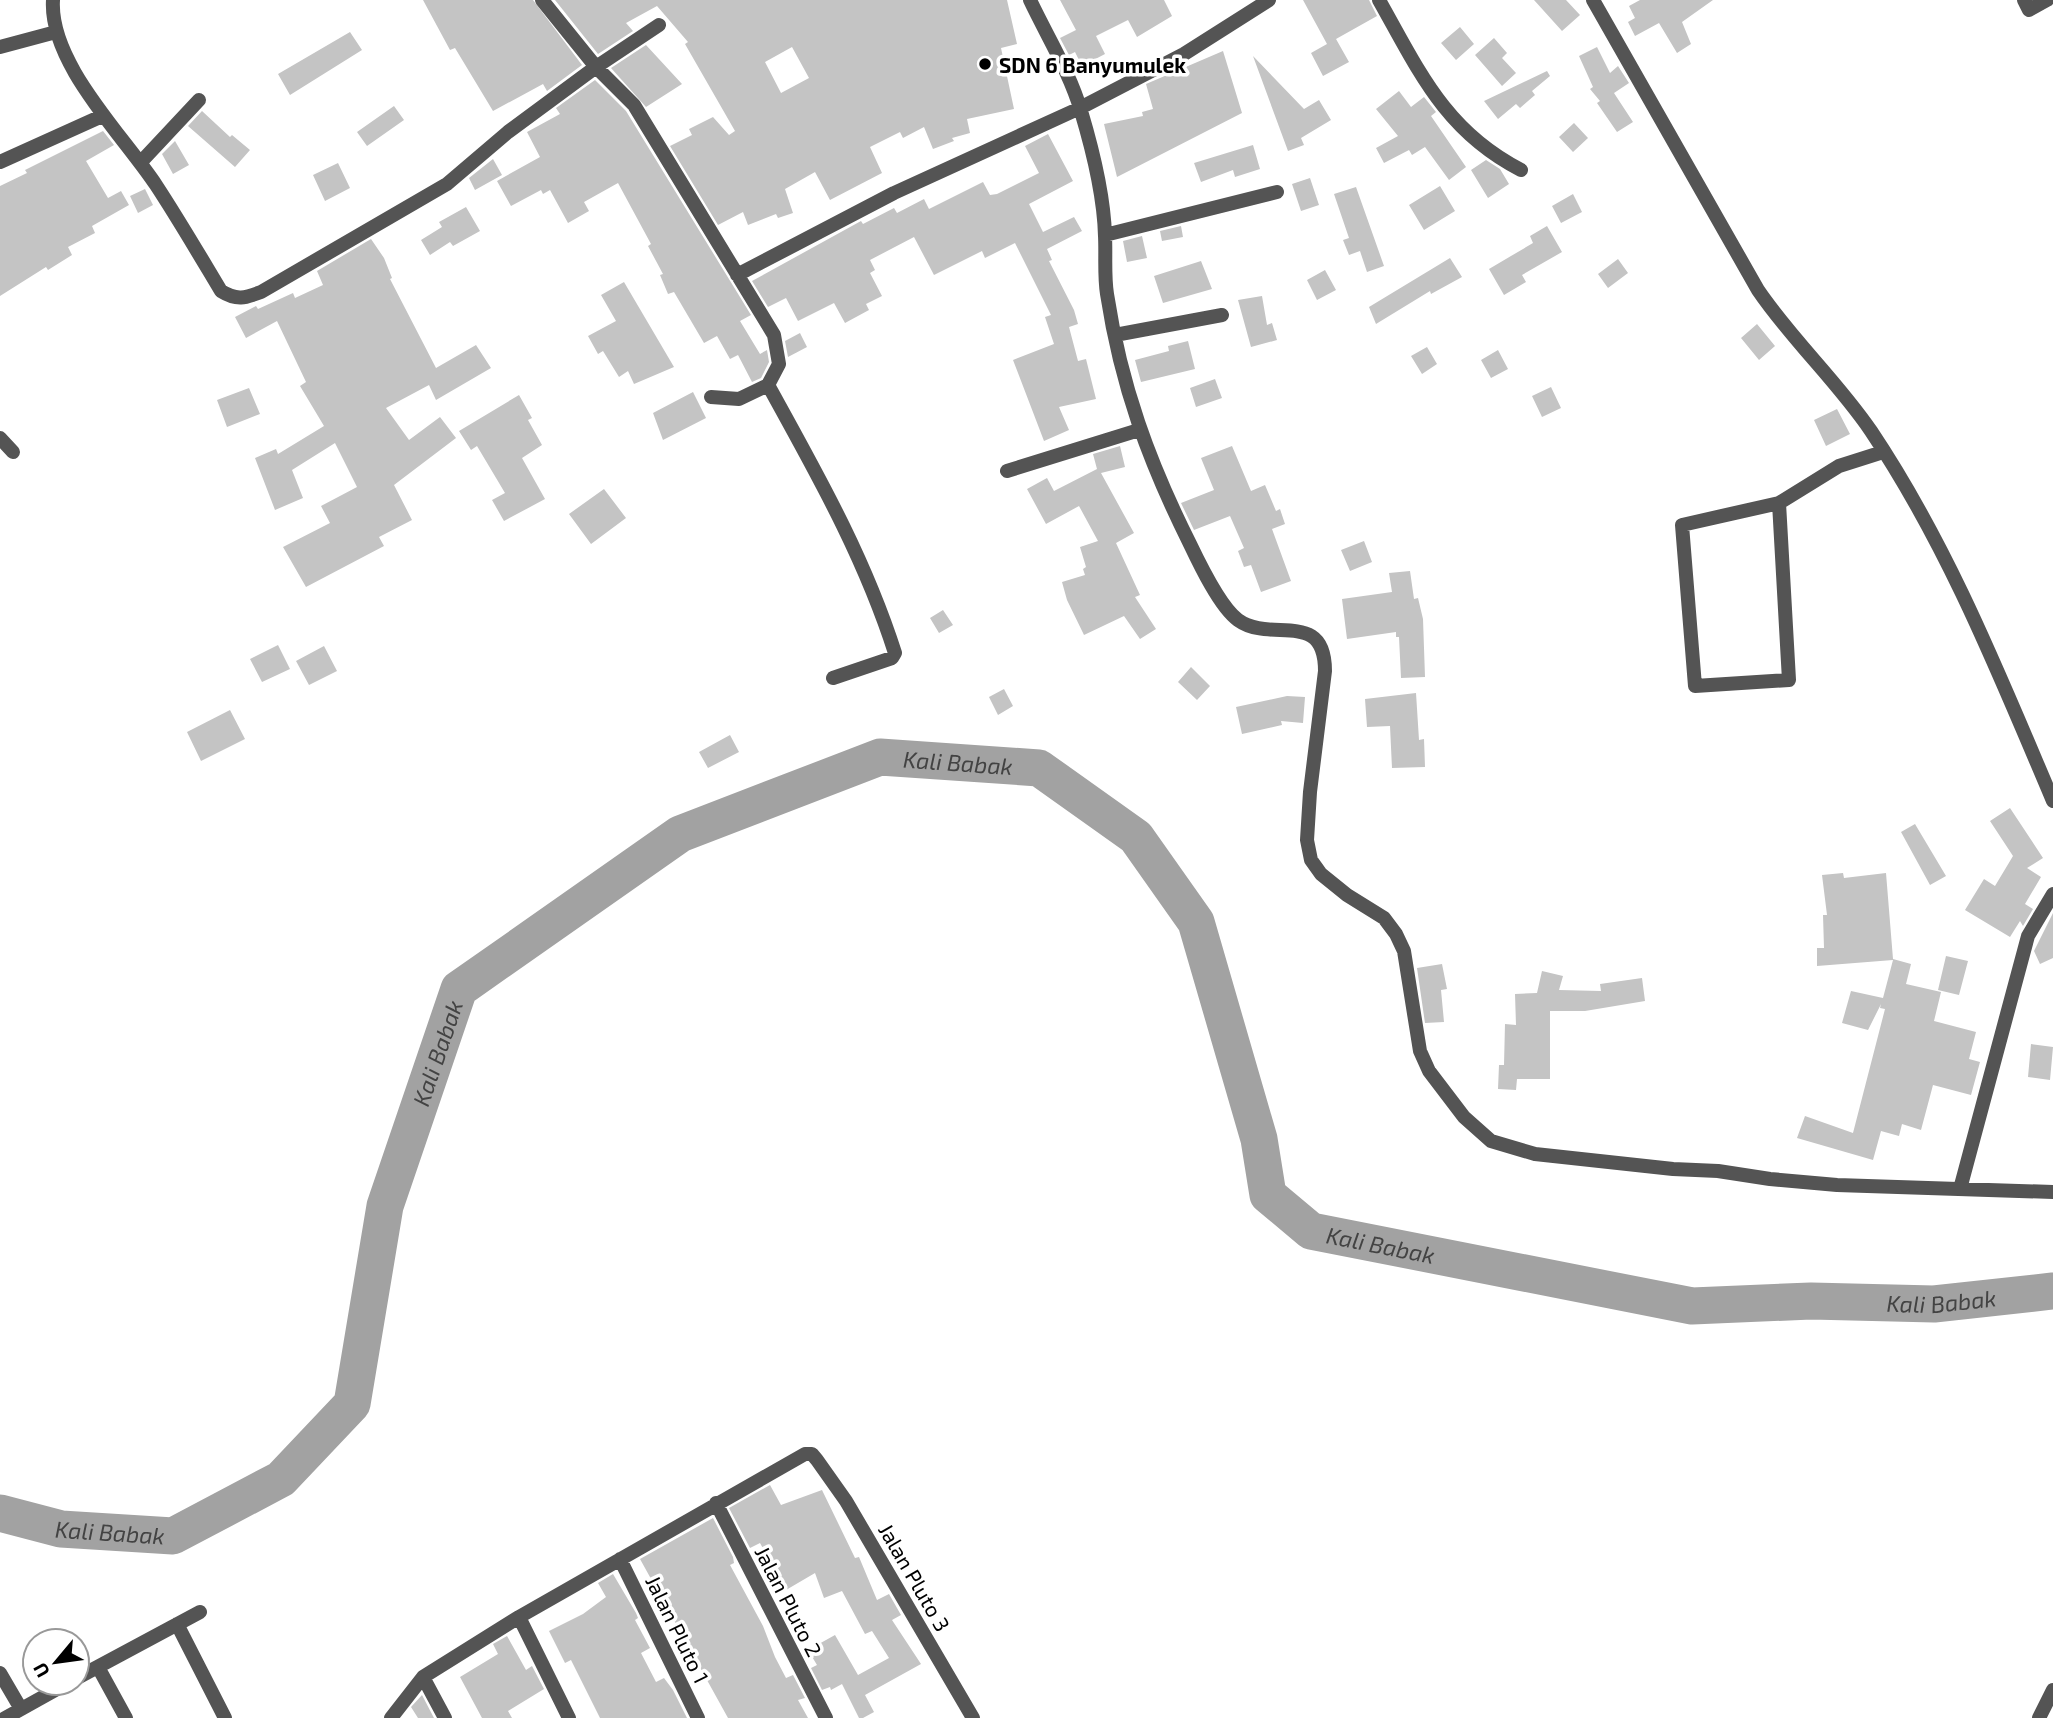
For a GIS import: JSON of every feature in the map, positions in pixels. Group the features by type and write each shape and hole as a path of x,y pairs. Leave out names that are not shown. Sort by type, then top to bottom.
{"street":[{"path":"53,0 56,32 102,116 140,163 221,291 232,298 243,299 261,292 447,184 508,132 596,67 659,26"},
{"path":"542,0 596,67 634,105 653,132 779,348 778,369 768,385 739,399 711,397"},
{"path":"1030,0 1080,108 1098,181 1105,235 1107,292 1115,335 1139,430 1155,473 1198,559 1232,616 1254,626 1314,636 1321,644 1325,655 1325,671 1310,792 1307,840 1311,860 1321,874 1346,895 1384,918 1396,934 1404,951 1420,1051 1429,1071 1464,1116 1492,1141 1535,1154 1837,1185 2053,1192"},
{"path":"737,275 894,193 1080,108 1184,54 1269,0"},
{"path":"1379,0 1443,108 1464,133 1489,154 1521,170"},
{"path":"1593,0 1758,290 1870,429 1973,614 2053,801"},
{"path":"2024,0 2029,10 2047,0"},
{"path":"0,47 56,32"},
{"path":"140,163 199,100"},
{"path":"0,162 102,116"},
{"path":"1105,235 1277,192"},
{"path":"1115,335 1222,315"},
{"path":"768,385 835,504 868,577 895,653 892,659 833,678"},
{"path":"1007,471 1139,430"},
{"path":"0,438 13,452"},
{"path":"1779,503 1789,680 1695,686 1682,525 1779,503 1839,466 1883,452"},
{"path":"1959,1189 1995,1069 2000,1035 2025,945 2053,894"},
{"name":"Jalan Pluto 3","path":"716,1503 805,1454 817,1460 846,1501 973,1718"},
{"path":"391,1718 423,1677 519,1617 716,1503"},
{"name":"Jalan Pluto 2","path":"716,1503 826,1718"},
{"name":"Jalan Pluto 1","path":"620,1559 698,1718"},
{"path":"91,1671 200,1612"},
{"path":"519,1617 569,1718"},
{"path":"177,1624 225,1718"},
{"path":"98,1667 126,1718"},
{"path":"0,1673 21,1709"},
{"path":"423,1677 445,1718"},
{"path":"2039,1718 2053,1690"},
{"path":"5,1718 43,1697"}],"building":[{"path":"423,0 533,0 582,65 547,91 543,84 493,111 455,48 450,50"},
{"path":"555,0 1007,0 1017,44 1001,48 1014,109 967,119 970,133 952,138 954,141 933,149 924,127 903,138 900,132 870,147 882,173 830,200 815,172 785,189 793,213 778,218 776,214 748,225 743,212 718,225 670,146 692,135 689,129 713,117 729,135 735,131 685,44 688,42 657,6 626,23 633,31 598,54","holes":["792,47 809,78 781,93 765,62"]},
{"path":"1060,0 1164,0 1172,16 1137,37 1128,20 1096,36 1105,54 1082,66 1075,52 1069,55 1060,38 1076,30"},
{"path":"1303,0 1369,0 1377,16 1336,39 1349,62 1323,76 1311,53 1327,44"},
{"path":"1534,0 1566,0 1580,15 1562,31"},
{"path":"1640,0 1713,0 1682,22 1691,44 1677,53 1659,23 1635,36 1628,22 1635,18 1629,6"},
{"path":"1460,27 1474,44 1456,60 1441,43"},
{"path":"350,32 362,50 290,95 278,74"},
{"path":"1494,38 1507,53 1502,58 1516,73 1502,86 1475,55"},
{"path":"646,45 682,84 646,107 611,68"},
{"path":"1597,47 1610,73 1618,66 1629,83 1614,93 1633,122 1617,132 1590,89 1593,87 1579,56"},
{"path":"1223,51 1242,113 1117,177 1104,124 1143,116 1142,112 1153,109 1146,84"},
{"path":"1253,56 1304,109 1319,100 1331,120 1301,138 1304,145 1288,151"},
{"path":"1547,71 1550,76 1532,91 1535,95 1520,108 1516,104 1498,119 1484,101"},
{"path":"595,80 626,111 751,315 740,321 760,354 767,350 769,362 761,378 752,382 738,355 730,359 717,336 704,343 674,292 668,294 660,275 663,274 648,246 651,244 618,183 584,202 589,211 568,223 550,190 543,194 541,190 511,206 497,181 540,157 527,132 560,114 556,108"},
{"path":"1399,91 1411,107 1424,97 1436,112 1431,116 1466,167 1449,180 1425,147 1412,155 1409,150 1384,163 1376,148 1398,136 1376,109"},
{"path":"394,106 404,120 367,146 357,132"},
{"path":"202,111 230,137 232,135 250,150 235,167 188,126"},
{"path":"1574,123 1588,138 1573,152 1559,137"},
{"path":"103,131 114,145 86,161 108,198 121,191 129,205 92,226 95,233 68,247 72,255 48,270 46,267 0,296 0,186 27,173 25,170"},
{"path":"1048,134 1073,181 1029,204 1043,232 1074,217 1082,231 1047,249 1052,260 1049,261 1074,310 1078,324 1069,327 1078,361 1086,359 1096,399 1059,407 1069,430 1044,441 1013,360 1054,344 1045,317 1051,315 1015,243 985,258 982,251 934,275 914,237 870,260 875,270 870,273 882,296 866,304 869,310 845,323 834,303 798,321 786,298 768,307 752,281 861,221 863,224 894,208 897,213 924,199 929,209 983,182 990,195 997,194 1039,173 1025,146"},
{"path":"175,141 189,165 173,174 162,154"},
{"path":"1253,145 1260,169 1235,177 1233,170 1201,182 1194,163"},
{"path":"493,159 502,175 475,190 469,178"},
{"path":"1486,160 1500,169 1509,184 1488,198 1471,170"},
{"path":"338,163 350,188 325,201 313,175"},
{"path":"1310,178 1319,205 1301,211 1292,184"},
{"path":"1440,186 1455,211 1424,230 1409,205"},
{"path":"1356,187 1384,266 1367,272 1360,251 1349,255 1343,240 1349,238 1334,194"},
{"path":"145,189 153,205 138,213 130,196"},
{"path":"1573,194 1582,212 1561,223 1552,206"},
{"path":"466,207 480,231 453,246 450,242 430,255 421,240 442,227 439,222"},
{"path":"1181,226 1183,237 1162,241 1160,231"},
{"path":"1547,226 1562,252 1522,275 1526,282 1504,295 1489,269 1533,243 1530,236"},
{"path":"1142,236 1147,258 1127,262 1123,241"},
{"path":"371,239 384,258 392,278 390,279 436,368 476,345 491,368 436,400 429,385 386,408 409,440 440,417 456,438 394,485 412,520 379,537 384,546 306,587 283,547 330,523 321,506 357,487 335,443 292,470 303,498 275,510 255,458 276,449 278,454 324,426 300,386 306,382 277,321 246,338 235,317 256,306 258,309 293,293 295,298 323,285 317,271"},
{"path":"1450,258 1462,277 1431,294 1430,291 1376,324 1369,307"},
{"path":"1618,259 1628,273 1608,288 1598,274"},
{"path":"1201,261 1212,289 1163,303 1154,276"},
{"path":"1325,270 1336,290 1317,300 1307,280"},
{"path":"624,282 674,367 634,384 628,371 619,377 603,351 598,354 588,336 616,321 601,295"},
{"path":"1262,296 1267,325 1272,323 1277,340 1251,347 1238,300"},
{"path":"1757,324 1775,346 1759,360 1741,338"},
{"path":"800,333 807,347 788,357 785,341"},
{"path":"1188,341 1195,369 1141,382 1135,360 1169,351 1168,346"},
{"path":"1427,347 1437,364 1422,374 1411,356"},
{"path":"1498,350 1508,369 1491,378 1481,360"},
{"path":"1215,379 1222,398 1196,407 1190,388"},
{"path":"1551,387 1561,408 1542,417 1532,396"},
{"path":"249,388 260,414 227,427 217,400"},
{"path":"693,392 706,418 663,440 653,413"},
{"path":"519,395 532,418 528,420 542,445 522,458 545,499 504,521 492,500 505,493 477,446 471,450 459,431"},
{"path":"1837,409 1850,434 1826,446 1814,420"},
{"path":"1120,446 1125,467 1101,473 1134,533 1116,543 1140,595 1135,597 1156,629 1140,639 1124,616 1084,635 1067,600 1062,582 1085,575 1083,569 1086,567 1080,547 1098,541 1079,506 1046,524 1027,489 1047,478 1054,491 1097,469 1093,454"},
{"path":"1232,446 1251,491 1265,485 1276,511 1280,509 1285,524 1272,529 1291,581 1261,592 1251,565 1244,567 1238,551 1244,548 1230,516 1194,530 1181,503 1214,490 1201,458"},
{"path":"604,489 626,518 591,544 569,514"},
{"path":"1364,541 1372,562 1350,571 1341,550"},
{"path":"1410,571 1414,599 1418,598 1423,619 1425,677 1401,678 1399,637 1396,637 1396,632 1347,639 1342,599 1392,592 1389,573"},
{"path":"943,610 953,625 939,633 930,618"},
{"path":"278,645 290,669 262,682 250,659"},
{"path":"324,646 337,671 309,685 296,661"},
{"path":"1191,667 1210,686 1197,700 1178,682"},
{"path":"1004,689 1013,706 998,715 989,697"},
{"path":"1416,693 1419,740 1424,739 1425,767 1392,768 1390,726 1367,727 1365,699"},
{"path":"1287,696 1305,697 1303,723 1281,721 1282,725 1242,734 1236,707"},
{"path":"230,710 245,739 201,761 187,732"},
{"path":"730,735 739,752 708,768 699,752"},
{"path":"2010,808 2043,858 2027,868 2041,877 2025,904 2033,909 2023,926 2020,921 2010,937 1965,910 1984,879 1995,886 2013,856 1990,821"},
{"path":"1915,824 1946,876 1930,885 1901,832"},
{"path":"1843,873 1844,878 1886,873 1893,959 1911,964 1906,984 1941,992 1934,1021 1976,1032 1969,1059 1980,1062 1971,1095 1933,1085 1921,1130 1902,1124 1899,1136 1881,1131 1873,1160 1797,1138 1805,1116 1853,1133 1885,1009 1880,1008 1881,1004 1868,1030 1842,1023 1851,991 1883,998 1893,960 1817,966 1817,948 1824,948 1823,915 1827,915 1822,875"},
{"path":"2053,913 2053,958 2040,964 2034,951"},
{"path":"1946,956 1968,961 1959,995 1938,990"},
{"path":"1442,964 1447,989 1441,990 1444,1022 1425,1023 1417,968"},
{"path":"1542,971 1563,976 1559,990 1601,991 1600,984 1642,978 1645,1001 1585,1011 1550,1011 1550,1079 1517,1079 1516,1090 1498,1089 1499,1065 1504,1065 1505,1024 1516,1025 1515,994 1537,993"},
{"path":"2031,1044 2053,1047 2050,1080 2028,1077"},
{"path":"770,1485 781,1505 822,1490 855,1558 859,1557 877,1600 889,1594 901,1615 892,1620 921,1664 865,1695 874,1712 863,1718 859,1718 842,1684 831,1690 830,1687 822,1690 811,1668 817,1665 808,1650 835,1635 858,1675 889,1658 872,1631 865,1634 842,1591 824,1598 815,1573 786,1590 760,1543 750,1548 729,1508"},
{"path":"713,1518 733,1557 734,1563 730,1565 763,1626 775,1657 786,1678 793,1675 805,1698 798,1700 808,1718 728,1718 640,1559"},
{"path":"613,1574 636,1613 638,1618 635,1620 650,1648 641,1653 656,1682 664,1678 673,1690 687,1718 600,1718 571,1660 565,1663 549,1631 583,1614 606,1597 598,1583"},
{"path":"507,1636 526,1670 532,1666 544,1689 508,1711 512,1718 482,1718 460,1677 498,1654 493,1644"},
{"path":"422,1695 434,1718 418,1718 411,1707"}],"waterway":[{"name":"Kali Babak","path":"0,1513 61,1529 173,1536 281,1479 352,1404 385,1206 459,989 680,834 880,757 1039,768 1136,837 1196,922 1259,1139 1268,1195 1311,1231 1692,1306 1811,1301 1934,1304 2053,1291"}],"place":[{"name":"SDN 6 Banyumulek","path":"985,64"}]}
